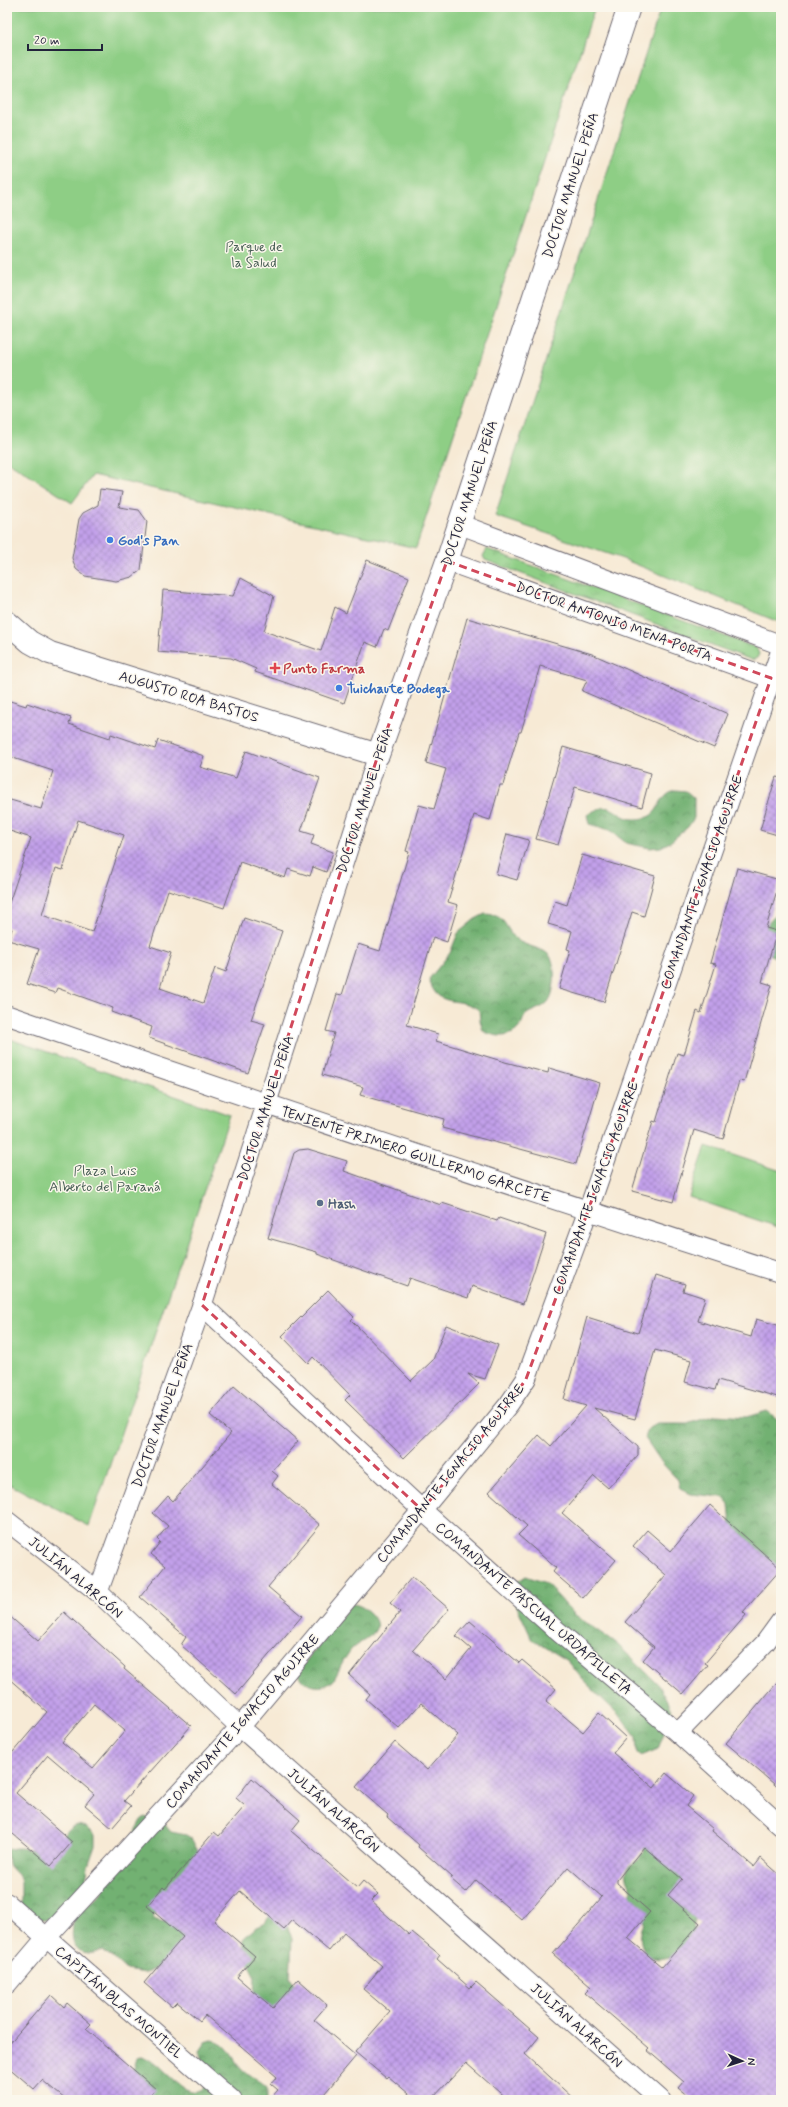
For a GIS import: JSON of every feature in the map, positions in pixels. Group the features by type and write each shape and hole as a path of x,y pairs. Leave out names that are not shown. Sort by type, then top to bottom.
{"street":[{"name":"DOCTOR MANUEL PEÑA","path":"98,1592 202,1305 378,755 447,560 629,7"},
{"path":"459,524 781,645"},
{"name":"DOCTOR ANTONIO MENA PORTA","path":"447,560 776,680"},
{"name":"AUGUSTO ROA BASTOS","path":"7,622 30,642 50,653 378,755"},
{"name":"COMANDANTE IGNACIO AGUIRRE","path":"7,1984 46,1938 240,1727 422,1510 509,1404 526,1379 588,1211 776,680 781,650"},
{"name":"TENIENTE PRIMERO GUILLERMO GARCETE","path":"7,1015 266,1105 781,1273"},
{"name":"COMANDANTE PASCUAL URDAPILLETA","path":"202,1305 422,1510 554,1628 678,1733 781,1826"},
{"name":"JULIÁN ALARCÓN","path":"7,1521 98,1592 240,1727 661,2100"},
{"path":"678,1733 765,1643 781,1622"},
{"name":"CAPITÁN BLAS MONTIEL","path":"7,1903 232,2100"}],"highlighted area":[{"path":"447,561 771,678 588,1211 526,1379 509,1404 422,1510 202,1305 378,755"}],"green space":[{"name":"Parque de la Salud","path":"7,7 595,7 416,548 93,475 72,503 7,461"},
{"path":"661,7 781,7 781,623 623,559 495,516"},
{"path":"487,549 757,648 759,654 757,658 752,660 485,560 483,556"},
{"path":"675,790 686,791 694,798 694,818 688,827 670,842 661,847 650,848 626,843 610,830 589,824 587,815 603,808 614,810 628,818 635,819 649,816 656,810 667,794"},
{"path":"781,909 781,959 774,957 769,953 763,943 763,938 769,922"},
{"path":"485,914 497,916 501,919 520,942 546,952 550,956 553,965 553,988 548,1002 527,1014 517,1030 504,1036 493,1035 483,1031 479,1010 464,1003 437,995 429,979 450,953 458,933 475,919"},
{"name":"Plaza Luis Alberto del Paraná","path":"7,1038 230,1115 89,1526 7,1483"},
{"path":"706,1146 781,1171 781,1228 689,1197"},
{"path":"767,1411 781,1422 781,1568 771,1570 731,1525 729,1504 723,1497 690,1494 680,1489 678,1480 662,1463 645,1438 648,1429 657,1424 687,1424 716,1415 746,1417"},
{"path":"526,1576 546,1583 574,1614 618,1645 659,1685 672,1712 658,1749 641,1756 637,1753 636,1737 622,1718 582,1679 568,1661 532,1639 514,1600 514,1588 517,1582"},
{"path":"351,1604 366,1609 370,1613 377,1626 375,1631 350,1651 333,1681 323,1686 312,1686 308,1684 303,1681 298,1671"},
{"path":"145,1817 164,1824 171,1832 186,1835 191,1838 199,1853 157,1907 153,1917 156,1920 192,1928 169,1961 146,1973 126,1970 111,1956 102,1951 92,1953 78,1950 73,1941 72,1935 74,1917 101,1894 141,1820"},
{"path":"77,1825 87,1827 95,1835 95,1846 88,1866 85,1887 52,1919 36,1919 21,1907 21,1881 19,1876 8,1864 7,1850 12,1848 21,1848 38,1851 44,1850 57,1843 68,1830"},
{"path":"645,1843 681,1876 690,1892 695,1919 693,1930 675,1956 658,1959 647,1956 642,1947 641,1931 644,1922 630,1895 632,1890 626,1875 629,1867 640,1857 643,1852"},
{"path":"270,1916 285,1918 292,1939 290,1978 305,2000 285,2012 253,2006 255,1978 246,1960 243,1939 255,1928 264,1924"},
{"path":"212,2040 218,2041 226,2047 242,2069 267,2088 267,2100 136,2100 132,2074 137,2057 142,2056 150,2059 182,2087 190,2091 198,2091 206,2086 200,2051 206,2042"}],"building":[{"name":"God's Pan","path":"100,489 122,492 119,507 139,510 147,521 141,570 132,577 116,581 85,576 76,569 72,558 79,519 83,513 98,505"},
{"path":"367,560 409,577 388,631 384,629 377,647 365,642 344,703 255,672 256,669 231,658 158,652 163,590 233,596 241,578 274,596 264,631 321,651 335,607 346,613"},
{"path":"467,618 592,654 728,714 714,748 582,691 587,680 540,666 521,732 519,732 503,785 500,785 490,820 474,815 448,902 458,905 447,942 433,937 407,1025 438,1034 436,1041 505,1062 548,1073 549,1068 600,1083 576,1164 442,1128 444,1119 360,1095 363,1087 322,1075 334,1033 326,1031 337,994 342,995 358,944 380,951 409,852 406,851 419,805 434,809 446,769 426,763"},
{"path":"7,700 26,706 27,703 71,718 69,724 110,738 111,734 155,749 158,740 204,756 200,767 236,778 246,751 320,778 301,831 314,835 311,844 333,852 326,872 313,867 310,876 288,869 285,878 240,862 224,908 168,890 150,946 171,953 160,988 203,1003 215,968 226,972 244,918 282,931 251,1020 265,1024 248,1073 149,1038 152,1027 111,1012 113,1008 57,988 55,993 27,984 39,949 8,940 12,929 7,927 7,909 31,838 7,830 7,799 41,809 53,771 7,756","holes":["78,820 124,835 92,932 42,915 56,868 63,870"]},
{"path":"563,747 651,773 642,807 575,787 558,845 536,839"},
{"path":"776,777 781,778 781,836 760,830"},
{"path":"507,834 529,840 517,880 496,874"},
{"path":"582,855 655,876 644,916 632,912 604,1002 559,989 570,950 567,949 572,931 548,924 555,901 567,905"},
{"path":"737,868 780,880 766,928 777,931 762,982 772,985 744,1082 739,1081 723,1139 694,1130 673,1202 632,1191 653,1121 656,1122 677,1053 684,1055 697,1011 701,1013 716,964 710,963"},
{"path":"308,1149 347,1161 344,1171 441,1205 442,1203 497,1221 499,1218 546,1234 523,1304 472,1286 468,1298 410,1278 407,1286 317,1254 317,1252 268,1238 294,1153 299,1150"},
{"path":"656,1275 685,1284 683,1291 705,1298 698,1321 751,1337 756,1319 781,1326 781,1398 718,1380 715,1390 685,1382 691,1360 655,1350 635,1419 594,1408 638,1447 638,1455 608,1488 594,1476 562,1513 616,1560 583,1598 553,1572 556,1568 518,1535 527,1526 489,1492 539,1435 551,1446 586,1406 564,1399 587,1317 638,1333"},
{"path":"328,1290 354,1317 351,1320 411,1381 433,1360 446,1325 498,1345 485,1379 468,1374 479,1384 404,1458 345,1400 350,1395 313,1357 308,1363 282,1336"},
{"path":"234,1386 298,1441 272,1471 278,1476 272,1484 320,1525 268,1587 302,1616 236,1694 181,1645 186,1637 140,1597 165,1566 151,1554 160,1542 157,1539 168,1526 153,1513 168,1496 173,1501 231,1433 210,1415"},
{"path":"710,1505 781,1569 743,1612 746,1615 705,1663 708,1665 683,1694 643,1660 654,1647 625,1622 666,1575 633,1546 647,1530 671,1551"},
{"path":"412,1577 449,1609 413,1650 446,1679 471,1649 456,1636 470,1621 519,1663 522,1660 556,1689 546,1701 583,1732 599,1713 626,1738 613,1753 654,1788 666,1773 693,1796 686,1806 713,1829 712,1831 754,1867 761,1858 781,1876 781,2100 694,2100 679,2088 684,2082 647,2050 649,2048 585,1993 591,1987 553,1954 602,1897 568,1867 522,1920 476,1880 466,1892 451,1879 452,1877 418,1847 419,1845 387,1817 388,1815 356,1787 395,1742 427,1770 458,1735 421,1703 399,1728 366,1699 370,1694 349,1675 400,1612 390,1603","holes":["644,1847 682,1879 668,1895 700,1923 662,1967 628,1938 650,1912 617,1883 617,1880"]},
{"path":"64,1612 125,1667 124,1669 191,1726 124,1801 131,1806 112,1828 85,1805 94,1794 48,1755 16,1793 72,1842 51,1866 7,1829 7,1759 47,1712 7,1677 7,1614 38,1641","holes":["94,1704 125,1731 93,1768 62,1742"]},
{"path":"781,1678 781,1790 726,1743"},
{"path":"252,1778 300,1820 291,1831 357,1888 363,1881 378,1894 371,1901 409,1935 412,1932 440,1955 437,1959 470,1988 476,1982 539,2037 525,2054 575,2100 508,2100 466,2063 431,2100 416,2100 388,2076 386,2078 355,2052 390,2012 363,1989 382,1966 344,1933 329,1951 292,1920 284,1929 240,1891 214,1921 255,1956 237,1977 273,2008 298,1979 327,2005 314,2020 356,2056 319,2100 269,2100 278,2090 271,2084 277,2077 205,2015 200,2021 177,2002 172,2007 144,1983 183,1937 147,1906 163,1887 165,1889 214,1832 219,1836 245,1806 236,1798"},
{"path":"51,1995 64,2007 67,2003 91,2024 86,2029 156,2089 146,2100 66,2100 42,2080 34,2089 7,2066 7,2046"}],"place":[{"name":"God's Pan","path":"110,540"},
{"name":"Punto Farma","path":"275,668"},
{"name":"Tuichaute Bodega","path":"339,688"},
{"name":"Hash","path":"320,1203"}]}
